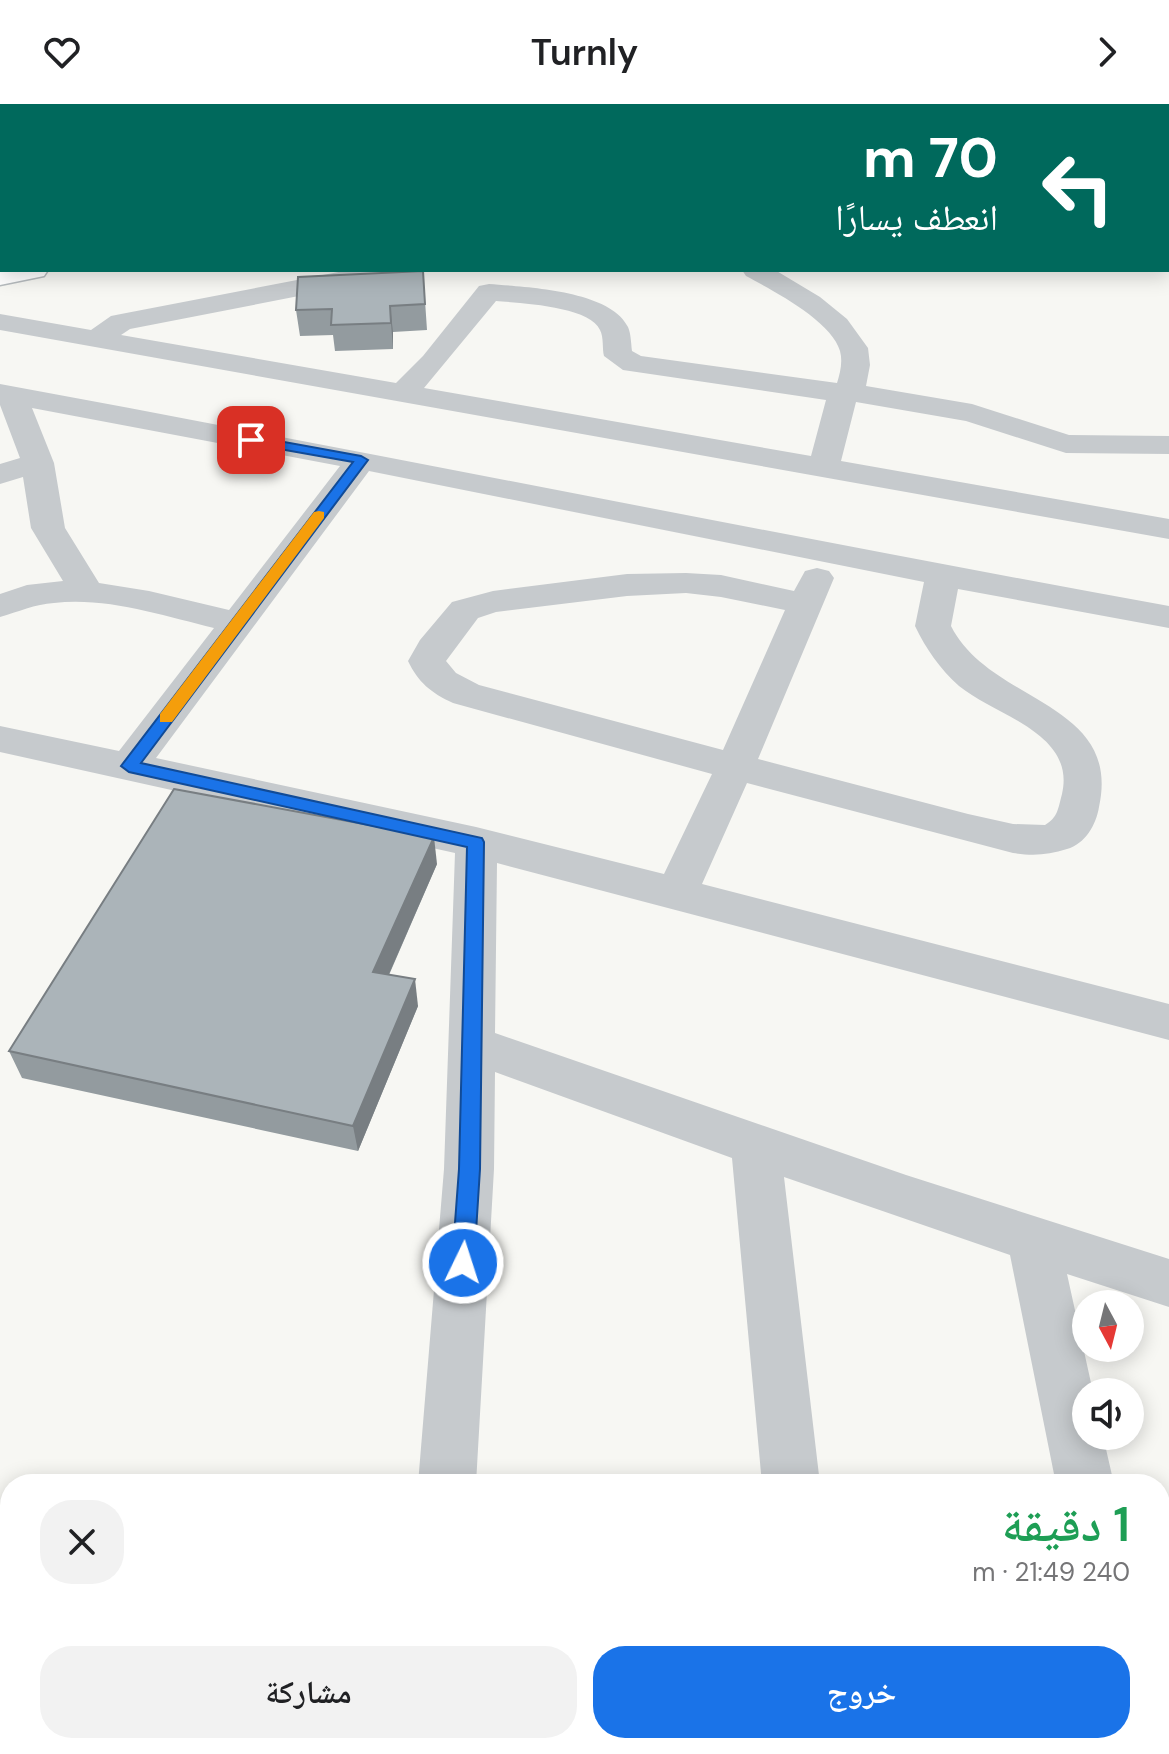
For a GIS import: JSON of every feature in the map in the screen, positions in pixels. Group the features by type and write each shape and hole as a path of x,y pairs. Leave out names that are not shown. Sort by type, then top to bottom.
{"main road":[{"path":"0,277 25,272"}],"street":[{"path":"96,339 121,322 381,272"},
{"path":"758,272 821,312 846,336 856,358 823,470"},
{"path":"402,394 433,362 493,281 539,298 597,312 612,325 619,356 633,364 972,413 1066,444 1169,445"},
{"path":"0,322 1169,529"},
{"path":"7,398 361,460 828,554 1169,617"},
{"path":"7,398 38,463 48,528 86,590"},
{"path":"129,766 361,460"},
{"path":"0,474 38,463"},
{"path":"676,893 828,554"},
{"path":"806,604 721,586 686,583 627,585 493,602 465,610 433,648 427,661 432,673 443,684 466,694 735,767 968,829 1033,841 1066,834 1074,826 1080,809 1084,766 1057,725 990,689 952,658 933,626 943,575"},
{"path":"0,606 22,595 48,590 86,590 238,623"},
{"path":"0,739 476,842 1169,1022"},
{"path":"448,1474 469,1169 476,842"},
{"path":"471,1044 1033,1241 1169,1283"},
{"path":"756,1146 790,1474"},
{"path":"1033,1241 1083,1474"}],"building":[{"path":"423,272 425,304 390,306 391,323 331,325 332,309 296,310 298,277"},
{"path":"174,789 434,837 373,972 415,979 353,1126 9,1051"}],"slow traffic":[{"path":"166,718 319,515"}],"route":[{"path":"251,440 361,460 129,766 476,842 469,1169 463,1263"}]}
